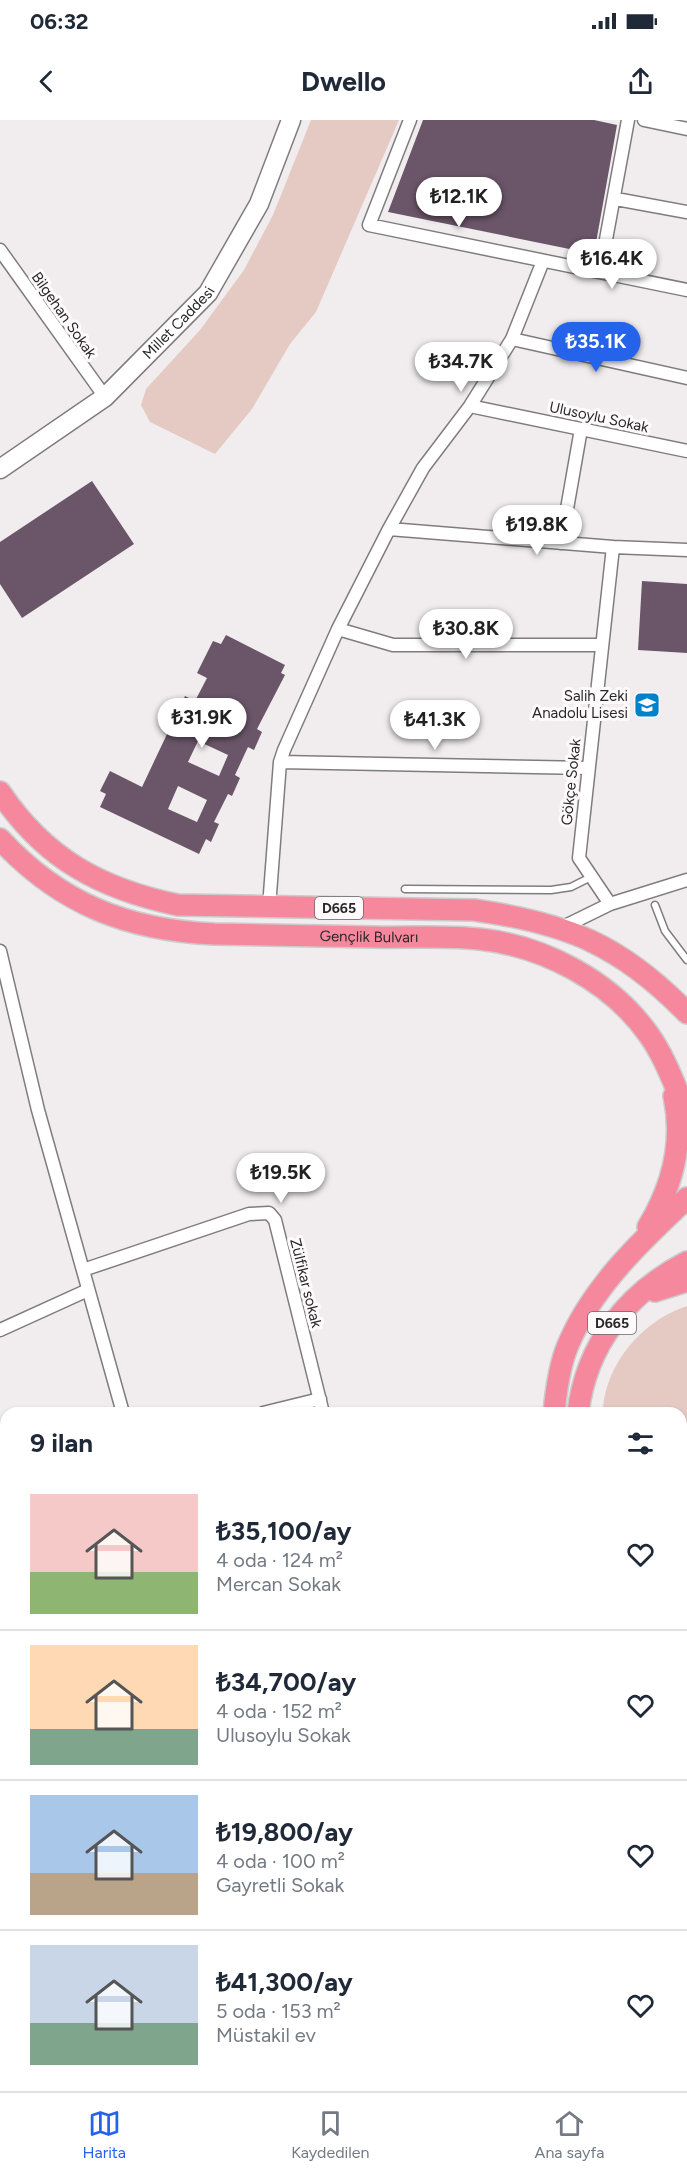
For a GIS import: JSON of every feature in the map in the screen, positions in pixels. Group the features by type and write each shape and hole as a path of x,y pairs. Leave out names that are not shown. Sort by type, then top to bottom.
{"highway":[{"name":"Gençlik Bulvarı","path":"0,792 52,851 106,884 136,896 178,905 474,910 561,928 611,950 639,968 687,1013"},
{"name":"Gençlik Bulvarı","path":"0,839 47,883 89,908 141,926 173,932 214,934 478,939 531,951 564,964 608,992 631,1013 661,1055 687,1113"},
{"path":"633,1251 667,1190 677,1145 676,1104 661,1055"},
{"path":"633,1251 687,1198"},
{"name":"D665","path":"555,1407 567,1346 593,1300 633,1251"},
{"name":"D665","path":"579,1407 591,1359 613,1322 641,1291 687,1262"},
{"path":"613,1322 658,1289 687,1281"}],"main road":[{"name":"Millet Caddesi","path":"0,469 105,397 207,292 259,204 291,120"}],"street":[{"path":"410,120 369,225 687,290"},
{"path":"600,272 616,199 628,120"},
{"path":"644,120 687,129"},
{"path":"616,199 687,212"},
{"name":"Bilgehan Sokak","path":"0,250 105,397"},
{"path":"269,907 280,762 338,629 389,530 423,468 470,406 512,339 543,261"},
{"path":"512,339 687,378"},
{"name":"Ulusoylu Sokak","path":"470,406 687,451"},
{"path":"561,543 581,429"},
{"path":"389,530 613,547 687,550"},
{"name":"Gökçe Sokak","path":"610,904 579,858 613,547"},
{"path":"338,629 393,645 602,645"},
{"path":"280,762 588,768"},
{"path":"561,928 610,904 687,880"},
{"path":"0,951 38,1110 121,1407"},
{"name":"Zülfikar sokak","path":"83,1270 249,1214 269,1213 275,1220 322,1407"},
{"path":"0,1330 88,1290"},
{"path":"287,1407 320,1399"}],"lane":[{"path":"405,889 551,890 571,887 591,877"},
{"path":"655,905 665,931 687,960"}],"shaded area":[{"path":"311,120 399,120 316,312 290,344 252,409 215,454 150,422 141,405 146,389 200,330 244,270 273,215"},
{"path":"687,1306 687,1407 604,1407 610,1378 618,1362 641,1333 671,1313"}],"building":[{"path":"423,120 594,120 617,125 594,254 388,212"},
{"path":"92,481 134,544 22,618 0,584 0,542"},
{"path":"642,581 687,584 687,653 638,650"},
{"path":"226,635 285,665 281,673 285,675 257,729 262,732 254,750 248,747 235,775 240,778 232,796 228,794 214,822 219,824 211,842 206,839 199,854 100,807 106,794 100,791 110,771 142,787 185,696 195,701 207,678 197,673 213,641 221,644","holes":["198,741 228,755 219,776 188,762","178,786 207,800 197,822 168,809"]}],"place":[{"name":"Salih Zeki Anadolu Lisesi","path":"647,705"}]}
